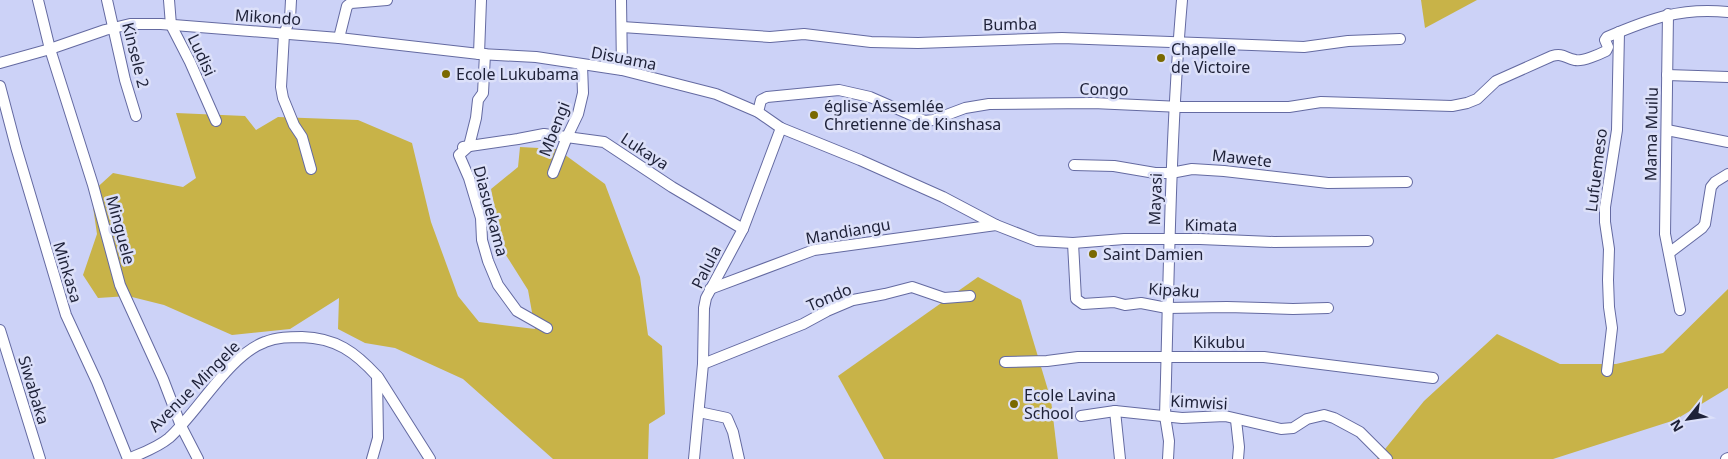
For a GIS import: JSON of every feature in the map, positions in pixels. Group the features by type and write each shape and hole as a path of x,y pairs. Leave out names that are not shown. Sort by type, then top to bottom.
{"street":[{"name":"Minguele","path":"38,0 50,48 93,185 120,285 163,379 181,426 198,459"},
{"name":"Kinsele 2","path":"107,0 125,80 136,116"},
{"name":"Ludisi","path":"169,0 171,25 216,120"},
{"path":"291,0 290,19 284,34 281,87 283,98 294,125 302,137 311,168"},
{"path":"339,38 351,1 387,0"},
{"name":"Diasuekama","path":"481,0 483,93 478,100 476,118 460,155 470,178 481,218 482,240 498,285 517,311 547,328"},
{"path":"621,0 622,70"},
{"name":"Mayasi","path":"1168,459 1165,416 1171,173 1182,0"},
{"path":"1619,32 1656,17 1683,11 1728,12"},
{"name":"Mama Muilu","path":"1668,14 1665,234 1680,310"},
{"name":"Mikondo","path":"0,63 130,24 171,25 339,38 482,54"},
{"name":"Bumba","path":"622,27 770,37 804,34 871,42 918,43 1062,38 1304,47 1400,38"},
{"name":"Congo","path":"758,112 761,100 767,97 839,90 870,98 925,121 933,120 965,108 989,104 1092,103 1289,107 1321,102 1437,106 1468,103 1477,99 1496,81 1552,56 1560,54 1576,60 1583,60 1606,51 1608,47 1605,40 1619,32"},
{"name":"Lufuemeso","path":"1607,371 1612,328 1608,289 1609,249 1605,222 1617,130 1619,32"},
{"name":"Disuama","path":"482,54 536,57 622,70 716,94 758,112 781,128"},
{"name":"Mbengi","path":"553,173 578,114 583,93 582,65"},
{"path":"1667,74 1728,77"},
{"name":"Minkasa","path":"0,86 66,316 97,382 128,459"},
{"name":"Kimata","path":"781,128 935,193 996,225 1037,241 1073,243 1124,239 1274,242 1368,241"},
{"name":"Palula","path":"694,459 703,364 704,308 706,298 743,229 781,128"},
{"path":"1666,130 1728,142"},
{"name":"Lukaya","path":"465,146 544,134 604,142 672,187 743,229"},
{"name":"Mawete","path":"1074,165 1114,166 1155,173 1171,173 1197,169 1328,183 1407,182"},
{"path":"1669,253 1705,224 1711,187 1714,182 1728,174"},
{"name":"Mandiangu","path":"710,289 814,250 996,225"},
{"name":"Kipaku","path":"1073,243 1076,299 1083,304 1114,302 1125,305 1141,303 1167,308 1328,308"},
{"name":"Tondo","path":"703,364 803,324 853,300 912,287 944,298 970,296"},
{"name":"Siwabaka","path":"0,330 40,459"},
{"name":"Avenue Mingele","path":"128,459 151,449 167,439 181,426 233,365 246,353 264,342 285,337 310,337 328,340 360,357 377,376 430,459"},
{"name":"Kikubu","path":"1004,362 1047,361 1078,357 1264,357 1433,378"},
{"path":"372,459 378,438 377,376"},
{"path":"1115,411 1120,459"},
{"name":"Kimwisi","path":"1081,416 1115,411 1182,418 1225,416 1281,429 1293,428 1307,419 1324,415 1334,418 1360,432 1387,459"},
{"path":"699,412 727,418 733,432 738,459"},
{"path":"1236,420 1239,447 1238,459"}],"shaded area":[{"path":"1421,0 1477,0 1425,28"},
{"path":"176,113 245,116 256,130 278,117 358,120 412,143 431,222 458,296 479,322 535,329 528,290 504,252 491,189 518,167 520,147 557,149 605,184 640,277 648,335 662,346 665,414 649,424 648,459 553,459 463,379 395,348 365,343 338,329 339,298 290,329 232,335 164,305 128,296 98,298 83,275 97,234 91,193 113,173 183,187 196,178"},
{"path":"978,277 1021,300 1051,400 1058,459 884,459 838,376"},
{"path":"1728,289 1728,388 1675,420 1553,459 1377,459 1424,401 1497,334 1560,364 1616,364 1663,353"}],"place":[{"name":"Chapelle de Victoire","path":"1161,58"},
{"name":"Ecole Lukubama","path":"446,74"},
{"name":"église Assemlée Chretienne de Kinshasa","path":"814,115"},
{"name":"Saint Damien","path":"1093,254"},
{"name":"Ecole Lavina School","path":"1014,404"}]}
